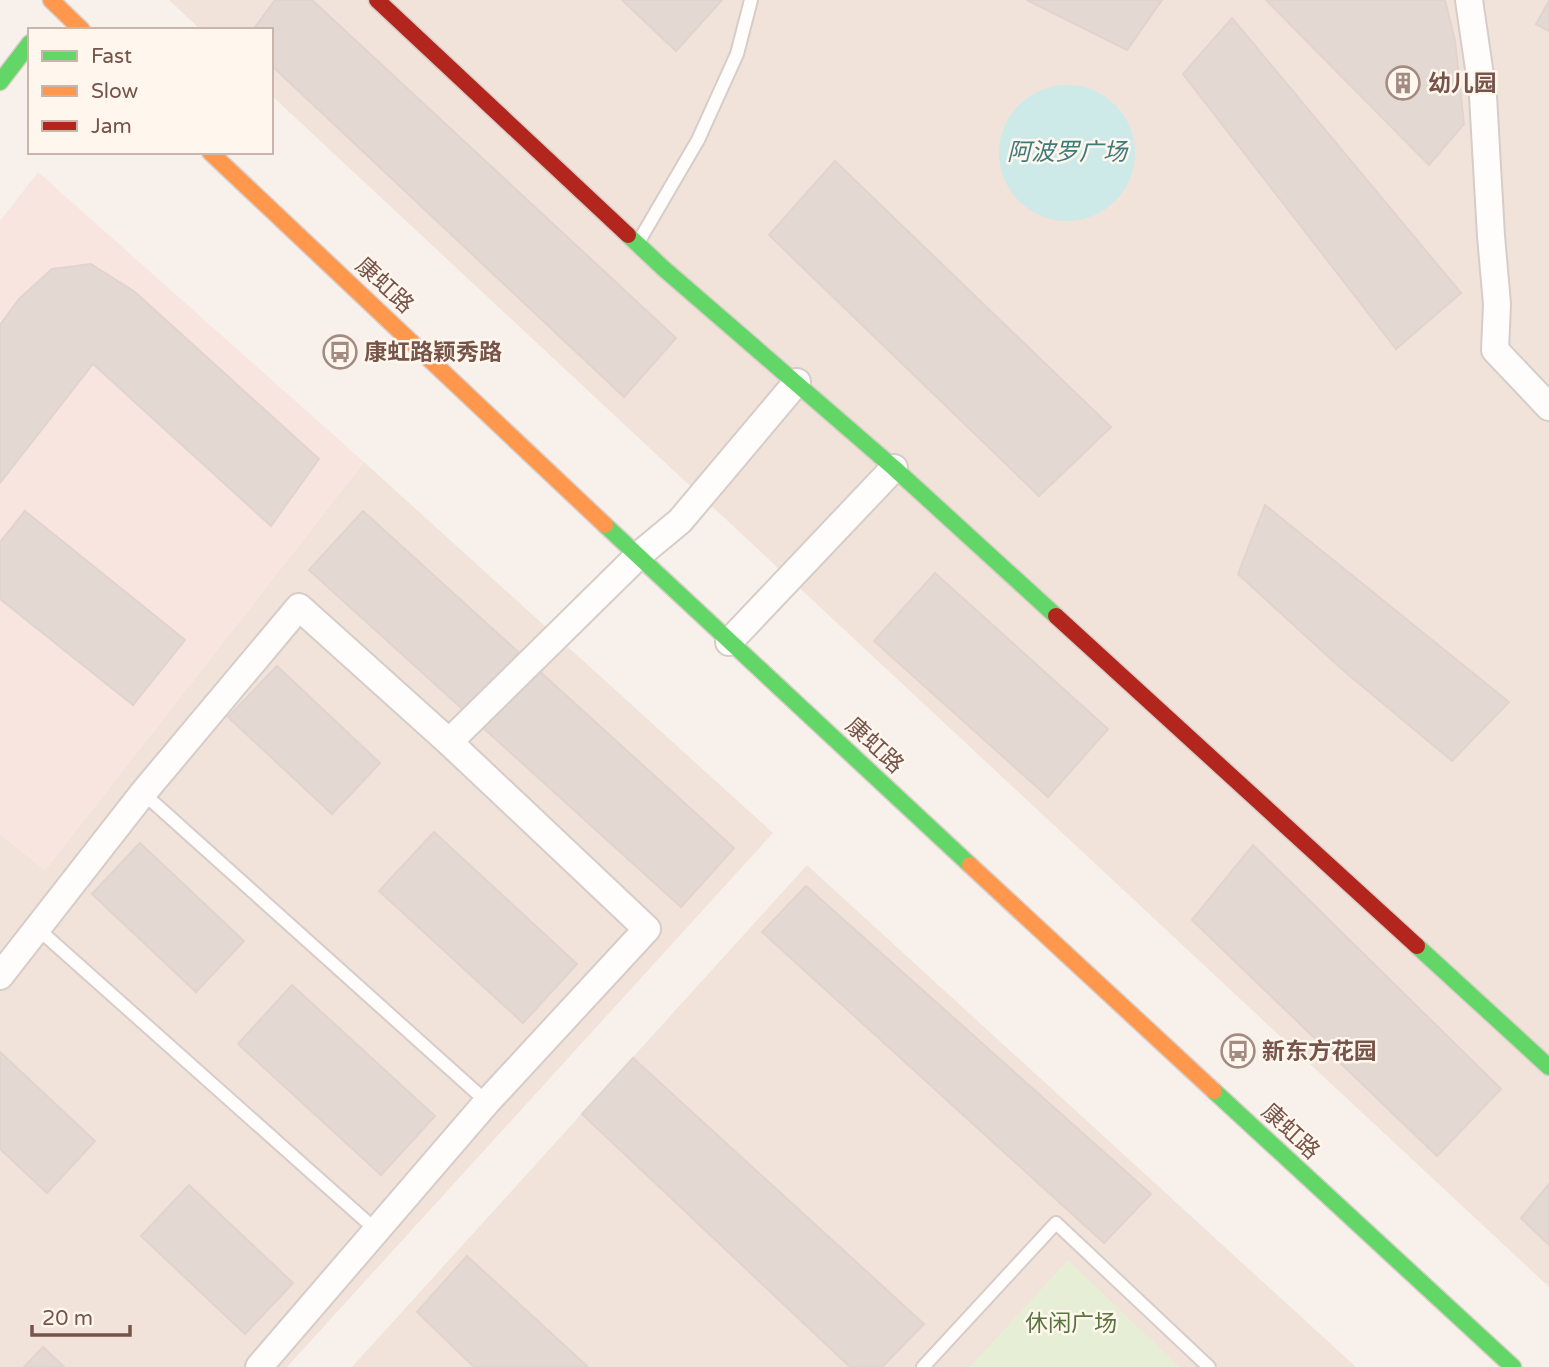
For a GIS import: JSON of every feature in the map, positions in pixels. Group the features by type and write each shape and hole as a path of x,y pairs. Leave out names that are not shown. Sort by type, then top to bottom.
{"main road":[{"path":"377,0 663,268 894,468 1549,1067"},
{"path":"46,22 59,2 80,28"},
{"path":"0,82 28,46"},
{"name":"康虹路","path":"213,154 729,642 1513,1367"}],"street":[{"path":"1469,0 1483,96 1490,236 1497,304 1495,350 1549,407"},
{"path":"449,742 639,555 680,521 797,382"},
{"path":"729,642 894,468"},
{"path":"0,976 143,793 299,607 449,742 647,929 487,1102 376,1230 269,1363"}],"lane":[{"path":"637,244 698,140 737,54 751,0"},
{"path":"143,793 487,1102"},
{"path":"37,928 376,1230"},
{"path":"923,1367 1056,1223 1209,1367"}],"shaded area":[{"path":"169,0 1549,0 1549,1287 273,97 273,28 199,28"},
{"path":"38,172 364,462 45,870 0,834 0,221"},
{"path":"364,462 773,833 287,1367 0,1367 0,834 45,870"},
{"path":"807,865 1356,1367 352,1367"}],"green space":[{"name":"休闲广场","path":"1068,1260 1179,1367 970,1367"}],"water":[{"name":"阿波罗广场","path":"1067,85 1093,90 1115,105 1130,127 1135,153 1130,179 1115,201 1093,216 1067,221 1041,216 1019,201 1004,179 999,153 1004,127 1019,105 1041,90"}],"building":[{"path":"275,0 312,0 676,338 624,397 273,67 273,28 254,28"},
{"path":"622,0 722,0 676,51"},
{"path":"1027,0 1162,0 1127,50"},
{"name":"幼儿园","path":"1266,0 1445,0 1455,41 1464,124 1429,165"},
{"path":"1549,1 1549,31 1536,24"},
{"path":"1232,18 1461,293 1396,349 1183,74"},
{"path":"835,161 1111,427 1039,496 769,235"},
{"path":"91,264 135,292 319,459 271,526 93,364 0,483 0,325 19,299 52,269"},
{"path":"1265,505 1509,702 1452,761 1344,671 1238,574"},
{"path":"25,511 185,640 133,705 0,599 0,542"},
{"path":"363,511 734,848 681,907 309,570"},
{"path":"935,573 1108,729 1048,797 874,641"},
{"path":"277,666 380,763 332,814 228,717"},
{"path":"434,832 577,964 523,1023 379,891"},
{"path":"140,843 244,941 196,992 92,894"},
{"path":"1253,845 1501,1089 1437,1156 1192,920"},
{"path":"806,886 1151,1194 1104,1243 762,932"},
{"path":"292,985 435,1116 381,1175 238,1044"},
{"path":"0,1052 95,1141 47,1193 0,1149"},
{"path":"633,1058 924,1324 882,1367 850,1367 582,1114"},
{"path":"1549,1184 1549,1245 1521,1218"},
{"path":"189,1185 293,1283 245,1334 141,1236"},
{"path":"467,1256 588,1367 474,1367 417,1312"},
{"path":"43,1347 64,1367 24,1367"}],"traffic: fast":[{"path":"0,82 28,46"},
{"path":"628,235 894,468 1056,616"},
{"path":"605,525 970,865"},
{"path":"1417,946 1549,1067"},
{"path":"1214,1091 1513,1367"}],"traffic: slow":[{"path":"51,0 80,28"},
{"path":"212,154 605,525"},
{"path":"970,865 1214,1091"}],"traffic: jam":[{"path":"377,0 628,235"},
{"path":"1056,616 1417,946"}],"place":[{"name":"幼儿园","path":"1403,83"},
{"name":"康虹路颖秀路","path":"340,352"},
{"name":"新东方花园","path":"1238,1051"}]}
